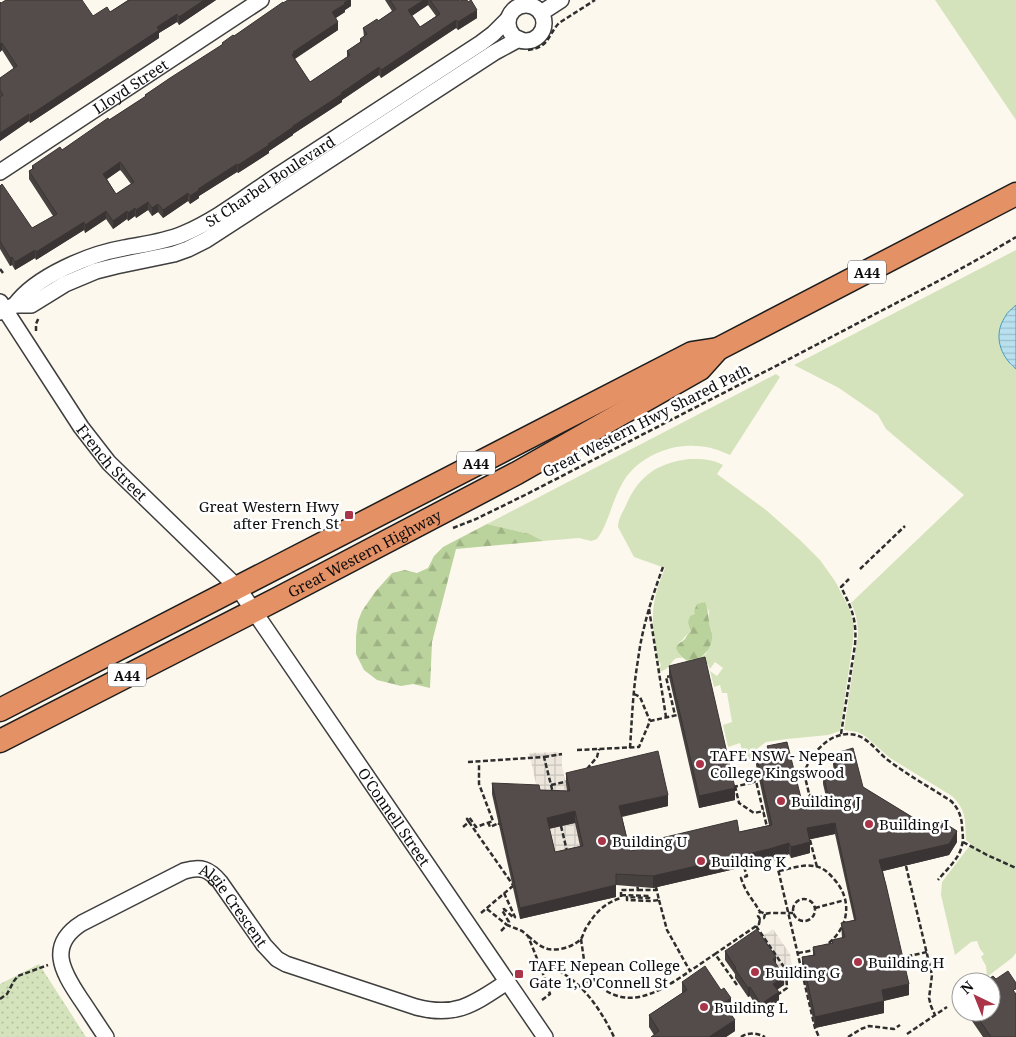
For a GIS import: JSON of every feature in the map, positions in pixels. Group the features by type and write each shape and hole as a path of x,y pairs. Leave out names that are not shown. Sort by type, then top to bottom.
{"highway":[{"name":"Great Western Highway","path":"0,710 517,473 700,369 718,349 1016,194"},
{"name":"Great Western Highway","path":"0,741 245,598"}],"street":[{"name":"Lloyd Street","path":"0,172 261,0"},
{"path":"541,13 561,0"},
{"path":"527,4 537,8 541,13 544,24 539,34 530,40 514,37 509,29 511,9 527,4"},
{"name":"St Charbel Boulevard","path":"5,307 40,282 66,267 89,257 123,248 170,240 219,215 275,176 481,43 493,34 511,9"},
{"name":"St Charbel Boulevard","path":"5,307 31,305 65,284 96,271 188,250 495,52 519,39"},
{"name":"French Street","path":"5,307 81,427 109,463 245,598"},
{"name":"O'Connell Street","path":"245,598 544,1037"},
{"name":"Algie Crescent","path":"62,962 63,944 76,927 184,871 201,868 214,875 264,946 277,959 286,964 432,1011 451,1010 476,1003 507,982"},
{"path":"62,962 69,982 106,1037"}],"path":[{"name":"Great Western Hwy Shared Path","path":"445,531 476,520 525,495 946,277 1016,238"},
{"path":"0,268 3,273"},
{"path":"39,335 35,328 40,316"},
{"path":"860,569 905,526"},
{"path":"630,748 638,659 649,608 663,567"},
{"path":"841,734 856,633 852,610 841,587 849,579"},
{"path":"649,608 666,717"},
{"path":"650,721 676,715 666,677 674,675"},
{"path":"576,750 639,747 650,721 640,697 634,694"},
{"path":"815,818 804,772 810,759 831,738 841,734 851,734 862,738 886,760 956,806 961,820 963,842 961,850 938,880"},
{"path":"586,773 597,757 599,749"},
{"path":"468,762 562,754"},
{"path":"544,757 553,793"},
{"path":"479,761 478,784 493,821 476,827 469,817 467,819 513,885 519,886"},
{"path":"792,775 804,772"},
{"path":"551,785 572,780"},
{"path":"764,811 754,813 739,803 733,786 756,781 764,811 768,828"},
{"path":"809,795 826,797"},
{"path":"463,827 469,822"},
{"path":"488,822 490,827 498,823 501,832"},
{"path":"560,826 567,852"},
{"path":"810,840 816,867"},
{"path":"963,842 986,855 1016,868"},
{"path":"774,854 815,1028 819,1037"},
{"path":"744,866 747,876 741,878 743,884 746,892 760,912 764,914 794,914"},
{"path":"779,871 804,866 816,867 823,869 838,883 845,900 846,912 844,922 840,931 822,948"},
{"path":"906,866 932,976 929,998 935,1015"},
{"path":"510,872 513,885"},
{"path":"637,883 638,890"},
{"path":"481,913 513,885"},
{"path":"614,890 656,889 667,930 690,971"},
{"path":"486,909 507,925 522,931 538,944 548,949 559,949 569,947 581,938 601,908 610,901 621,898 621,890"},
{"path":"501,931 509,922 502,910 504,909 515,917 504,893"},
{"path":"621,895 650,896 650,898 627,897 627,900 659,900"},
{"path":"800,900 808,900 815,908 814,915 805,921 798,919 794,914 794,907 800,900"},
{"path":"815,908 845,900"},
{"path":"581,938 584,960 590,976 608,992 629,998 641,997 652,994 672,983 759,924 760,919 758,916 760,912"},
{"path":"760,919 764,918 764,914"},
{"path":"756,926 786,970 787,988 776,996"},
{"path":"528,936 550,994 542,1000"},
{"path":"798,953 816,949"},
{"path":"900,958 927,952"},
{"path":"715,954 737,985"},
{"path":"0,999 7,994 18,976 62,962"},
{"path":"786,970 801,966"},
{"path":"542,971 551,967 562,971 584,990 614,1037"},
{"path":"584,990 590,976"},
{"path":"907,1034 947,1007"},
{"path":"848,1037 869,1026 894,1029 900,1025"},
{"path":"741,1037 748,1034 765,1037"}],"green space":[{"path":"935,0 1016,0 1016,120"},
{"path":"1016,250 1016,305 1005,316 1010,365 1016,369 1016,953 994,972 987,972 986,966 981,957 984,954 977,941 971,942 955,955 941,895 942,882 971,844 966,840 964,816 957,801 952,796 890,758 865,736 857,732 844,730 858,635 858,626 851,603 964,495 886,429 878,415 839,388 794,365"},
{"path":"776,374 780,377 730,455 700,446 675,447 654,454 636,466 623,482 605,526 597,539 591,541 579,538 543,541 530,534 487,524"},
{"path":"690,459 711,460 723,465 717,474 766,510 800,540 820,560 835,581 849,608 854,625 840,731 828,735 766,742 758,748 755,761 746,758 740,743 728,747 723,725 732,722 727,693 722,693 720,685 714,687 710,671 717,676 723,668 715,662 710,669 708,664 700,666 701,657 706,654 712,632 708,620 709,611 704,602 695,614 690,628 691,632 679,643 679,654 683,658 675,659 667,668 660,672 659,667 661,666 660,662 658,662 653,608 665,568 634,557 618,524 631,494 644,478 659,467"},
{"path":"487,524 530,534 543,541 456,549 432,642 430,688 413,684 401,686 377,680 364,670 356,654 358,621 362,611 375,592 392,573 405,570 417,573 428,568 434,556 443,547"},
{"path":"705,602 712,640 710,646 701,657 700,663 692,662 682,657 676,648 691,632 688,622 690,616 695,614 694,611 697,604"},
{"path":"39,964 86,1037 0,1037 0,984"}],"shaded area":[{"path":"558,752 559,754 562,753 562,766 570,803 540,801 529,753"},
{"path":"575,823 583,857 555,864 547,829"},
{"path":"773,929 790,954 793,971 787,971 788,982 784,985 758,939"}],"water":[{"path":"1016,305 1016,369 1002,352 999,331 1007,314"}],"building":[{"path":"6,0 82,0 93,16 107,7 110,12 129,0 204,0 179,17 177,14 157,27 159,30 0,133 0,97 3,95 0,90 0,78 17,66 2,43 0,44 0,2"},
{"path":"288,0 348,0 332,12 338,22 293,52 292,55 310,82 350,55 347,51 362,41 360,39 367,34 363,28 396,9 390,0 424,0 408,10 420,27 440,14 430,0 467,0 468,2 471,0 477,10 458,22 456,20 381,70 379,67 293,126 269,145 198,189 190,196 188,193 163,210 158,204 152,208 148,202 136,210 135,208 128,213 127,211 113,221 106,211 85,225 84,222 36,252 35,250 15,262 12,257 10,258 0,241 0,186 2,184 32,228 57,214 29,171 34,168 32,166 60,147 62,150 108,118 109,120 146,96 223,44 233,35","holes":["120,162 134,182 116,194 103,174"]},
{"path":"705,657 735,788 699,796 669,666"},
{"path":"787,742 804,810 830,804 823,773 836,769 833,754 853,748 863,787 935,831 941,821 957,831 949,844 879,860 909,984 882,990 884,1001 815,1017 802,957 815,955 813,947 833,943 832,940 845,937 841,923 856,920 835,823 807,828 810,842 791,847 789,843 653,876 616,874 616,885 520,908 492,783 539,785 540,790 570,791 566,773 658,751 668,795 619,806 630,851 650,847 649,841 737,820 739,832 772,825 756,754 769,750 767,746","holes":["575,811 583,846 555,852 547,818"]},
{"name":"Building G","path":"757,929 776,957 773,959 784,976 773,984 779,992 761,1004 735,969 725,951"},
{"name":"Building L","path":"705,966 721,990 724,988 731,998 723,1003 735,1020 709,1037 651,1037 659,1031 649,1015 687,990 682,982"},
{"path":"1008,971 1016,983 1016,989 1013,990 1016,994 1016,1037 991,1037 981,1022 1001,1022 1001,976"}],"place":[{"name":"Great Western Hwy after French St","path":"349,515"},
{"name":"TAFE NSW - Nepean College Kingswood","path":"700,764"},
{"name":"Building J","path":"781,801"},
{"name":"Building I","path":"869,824"},
{"name":"Building U","path":"602,841"},
{"name":"Building K","path":"701,861"},
{"name":"Building H","path":"858,962"},
{"name":"Building G","path":"755,972"},
{"name":"TAFE Nepean College Gate 1, O'Connell St","path":"519,974"},
{"name":"Building L","path":"704,1007"}]}
